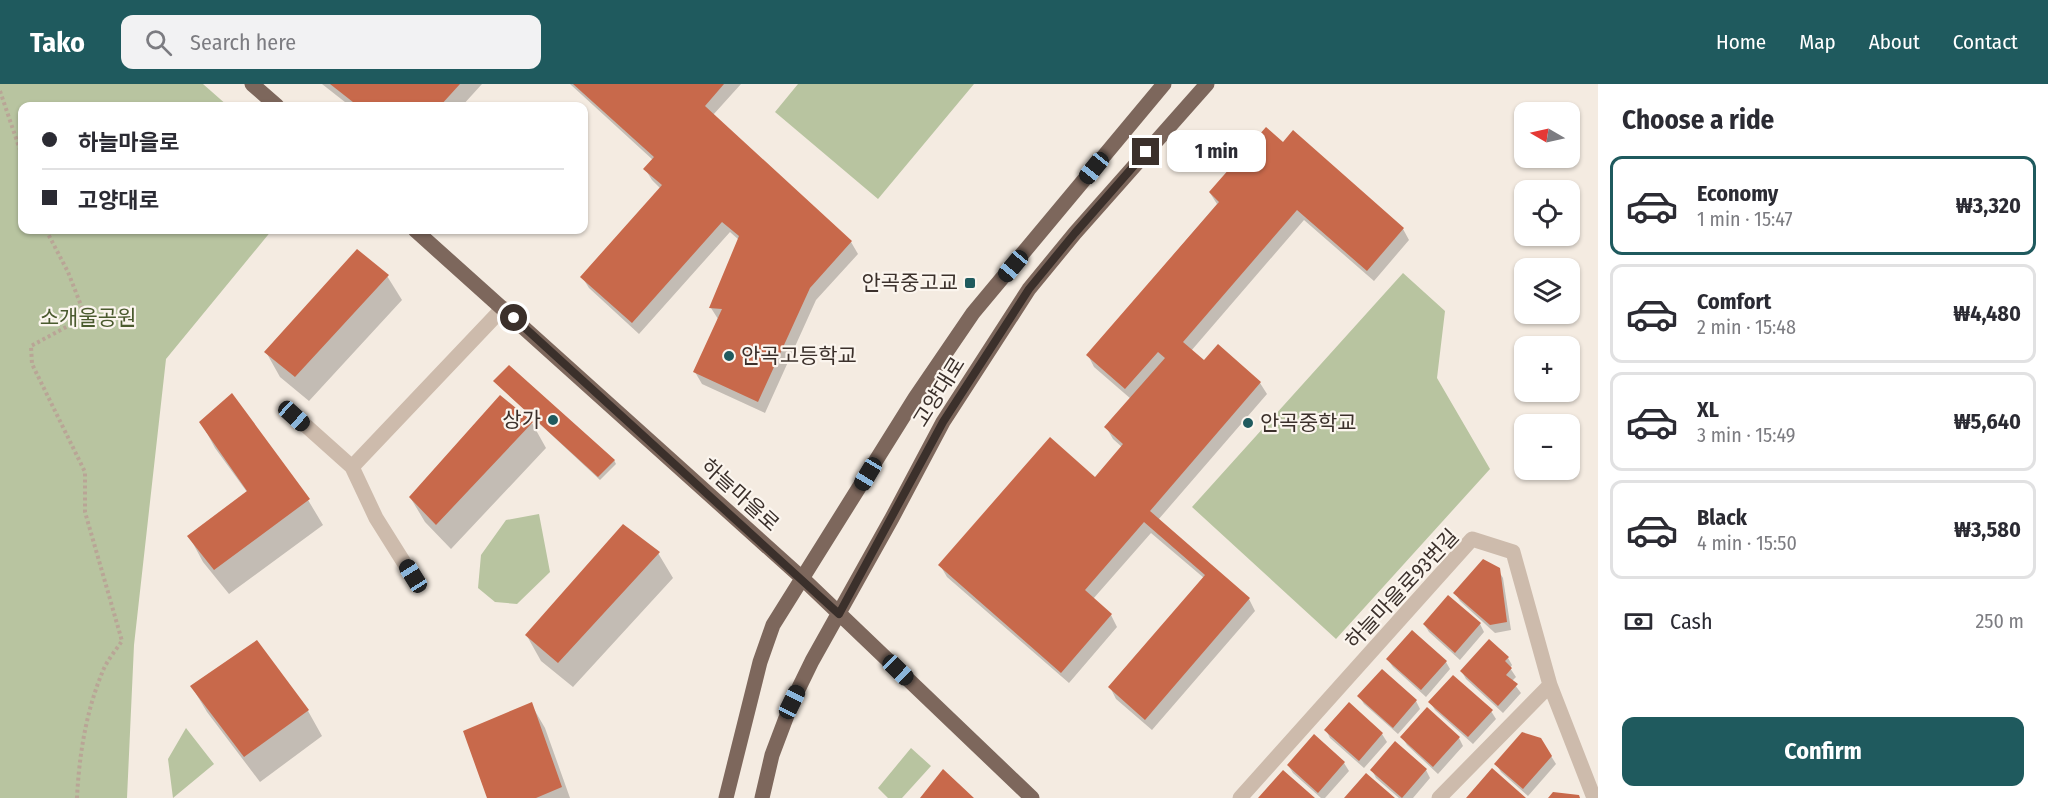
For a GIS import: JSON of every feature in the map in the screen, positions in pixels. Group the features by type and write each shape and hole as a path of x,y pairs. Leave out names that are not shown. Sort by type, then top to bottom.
{"main road":[{"path":"252,84 272,102"},
{"name":"고양대로","path":"726,798 760,662 773,625 915,398 973,313 1164,84"},
{"name":"고양대로","path":"762,798 772,754 792,702 812,661 943,422 1029,289 1075,233 1207,84"},
{"name":"하늘마을로","path":"420,234 802,578 1032,798"}],"street":[{"path":"352,467 503,308"},
{"path":"294,416 352,467 376,518 413,576"},
{"name":"하늘마을로93번길","path":"1240,798 1472,539 1513,552 1551,685 1594,798"},
{"path":"1439,798 1551,685"}],"path":[{"path":"0,91 18,144"},
{"path":"48,234 68,272 84,313 68,326 32,346 32,364 86,472 85,512 122,641 102,672 88,717 78,770 77,798"}],"green space":[{"name":"소개울공원","path":"0,84 203,84 223,102 18,102 18,234 269,234 166,359 134,645 127,798 0,798"},
{"path":"798,84 974,84 878,199 775,112"},
{"path":"1403,273 1445,311 1437,378 1490,469 1336,639 1192,507"},
{"path":"539,514 550,572 517,604 495,602 478,588 481,555 506,520"},
{"path":"186,728 214,764 173,798 168,759"},
{"path":"911,748 931,766 902,798 888,798 878,788"}],"building":[{"path":"330,84 460,84 444,102 353,102"},
{"path":"573,84 724,84 705,106 852,241 810,288 758,402 693,372 722,309 709,308 739,236 722,222 632,323 580,277 662,185 643,169 654,157"},
{"path":"1266,127 1283,142 1293,130 1404,228 1367,271 1297,210 1183,342 1204,360 1218,344 1261,382 1150,511 1250,598 1145,720 1108,687 1205,575 1144,522 1085,590 1112,614 1061,673 938,565 1050,437 1095,477 1123,444 1104,427 1165,358 1158,352 1125,389 1086,355 1219,202 1209,192"},
{"path":"357,249 389,275 295,377 264,352"},
{"name":"상가","path":"509,365 615,460 598,477 493,381"},
{"path":"232,393 310,499 214,570 187,536 247,491 199,422"},
{"path":"500,395 533,422 436,525 409,497"},
{"path":"623,524 660,552 558,663 525,635"},
{"path":"1483,559 1500,568 1507,622 1490,625 1453,593"},
{"path":"1448,595 1481,623 1455,653 1423,624"},
{"path":"1412,630 1447,661 1421,690 1386,659"},
{"path":"1489,639 1509,657 1505,661 1512,668 1506,675 1518,684 1498,706 1460,671"},
{"path":"257,640 309,710 244,757 190,686"},
{"path":"1382,669 1417,700 1393,728 1357,696"},
{"path":"1453,675 1493,710 1468,737 1428,702"},
{"path":"532,702 562,787 536,798 487,798 463,731"},
{"path":"1349,702 1383,733 1359,761 1324,730"},
{"path":"1427,707 1460,737 1433,767 1400,737"},
{"path":"1522,732 1541,738 1552,756 1523,789 1494,764"},
{"path":"1314,734 1345,762 1318,793 1287,765"},
{"path":"1395,741 1427,769 1402,798 1370,770"},
{"path":"1492,768 1526,798 1466,798"},
{"path":"943,769 974,798 920,798"},
{"path":"1283,770 1315,798 1258,798"},
{"path":"1366,773 1395,798 1344,798"},
{"path":"1553,792 1579,795 1580,798 1548,798"}],"place":[{"name":"안곡중고교","path":"970,283"},
{"name":"안곡고등학교","path":"729,356"},
{"name":"상가","path":"553,420"},
{"name":"안곡중학교","path":"1248,423"}],"route":[{"path":"514,318 839,614 943,422 1029,289 1146,152"}]}
